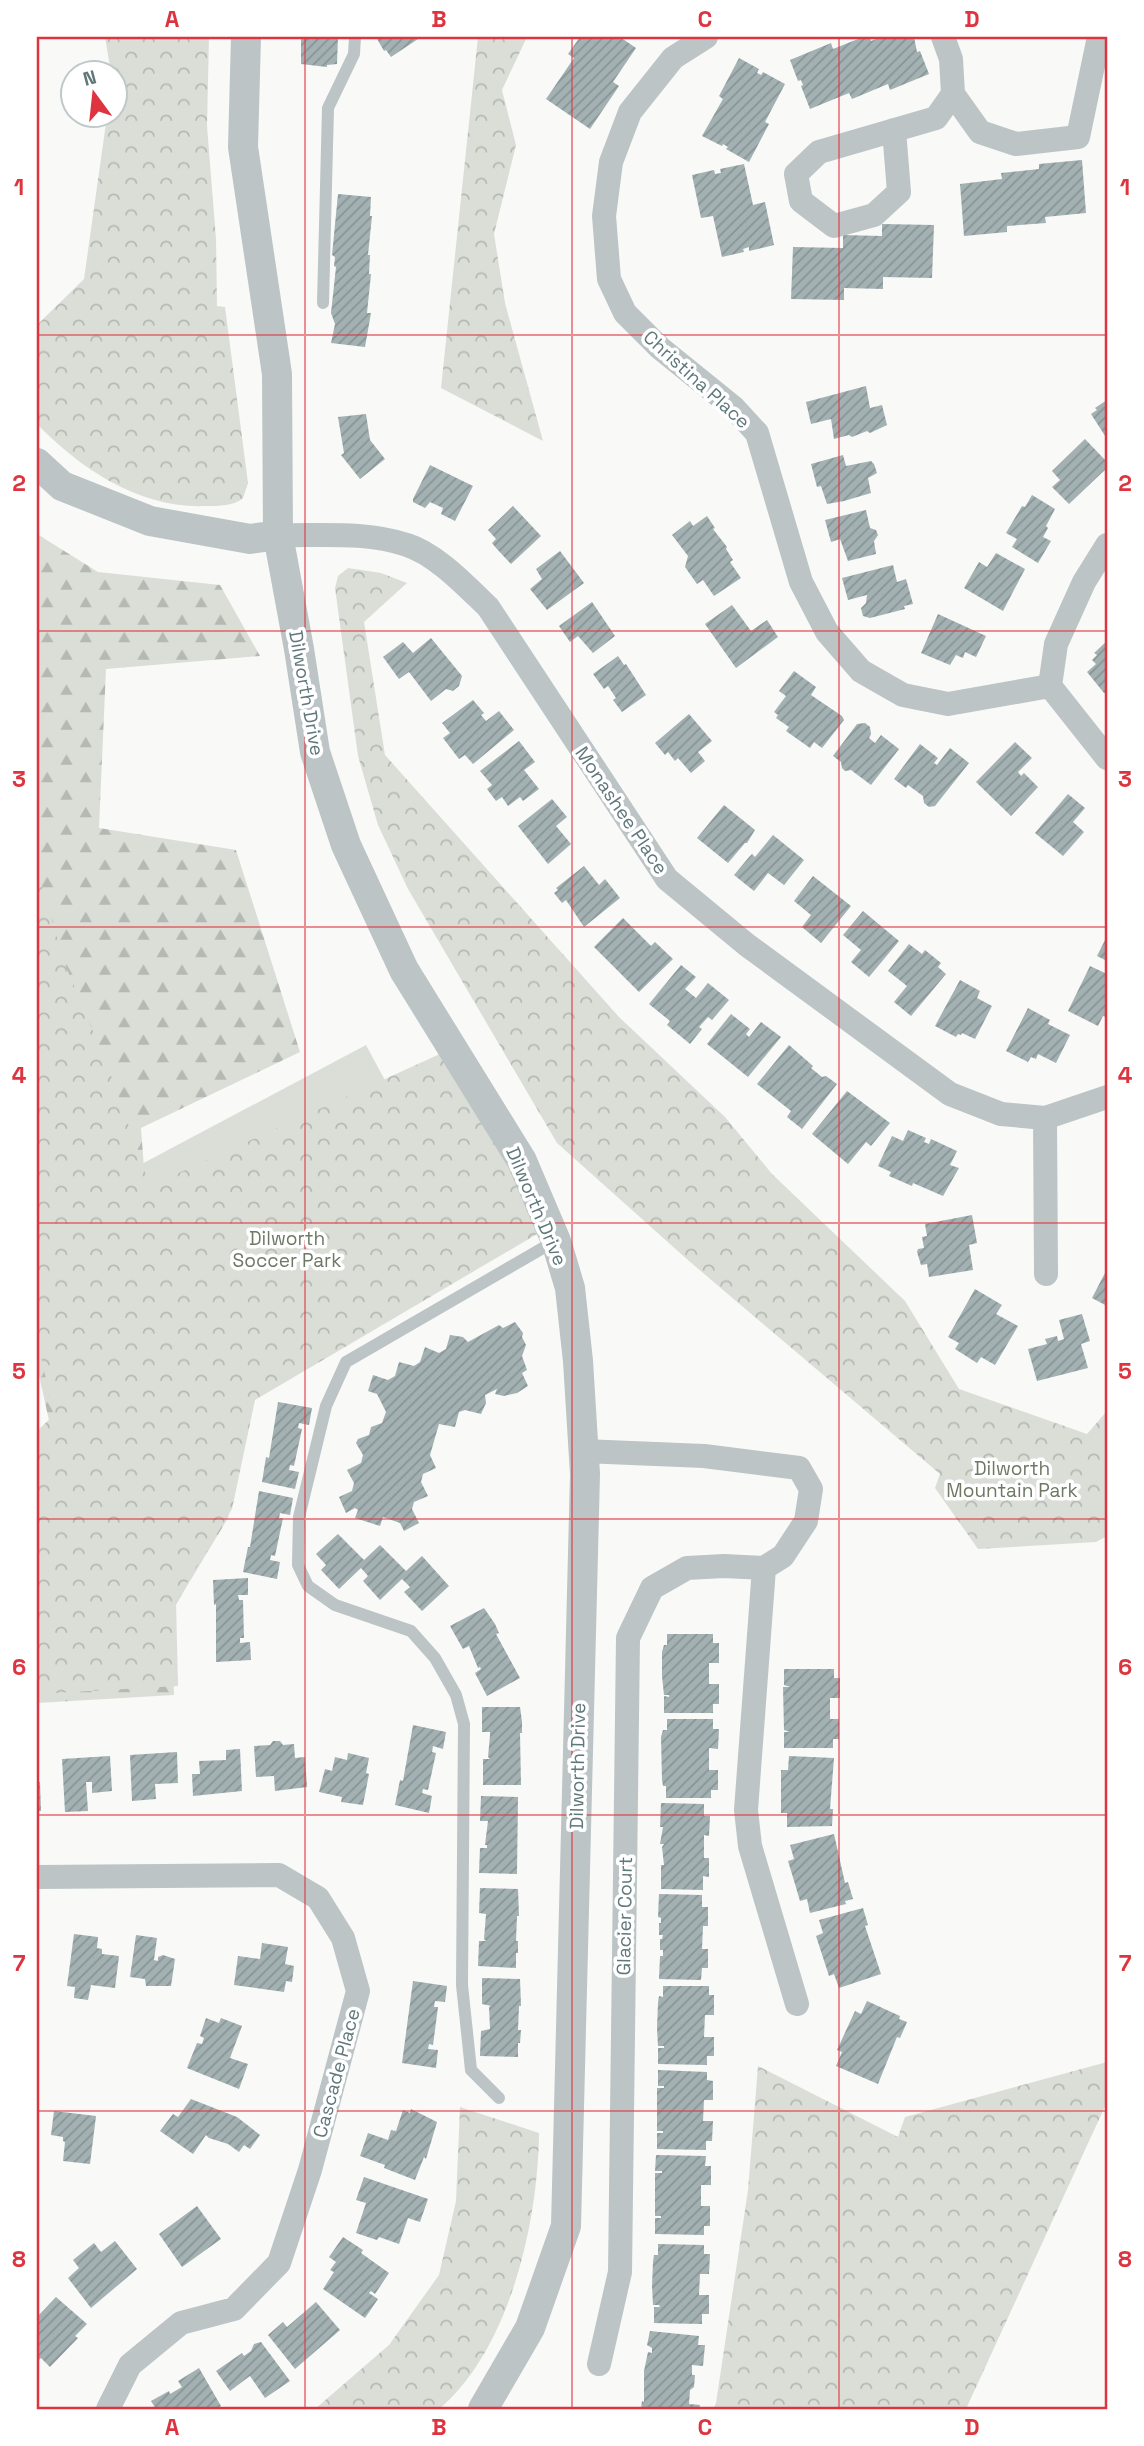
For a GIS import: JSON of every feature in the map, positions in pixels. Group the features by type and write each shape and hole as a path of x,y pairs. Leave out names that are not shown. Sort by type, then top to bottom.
{"street":[{"name":"Dilworth Drive","path":"246,37 243,147 277,374 278,535 315,752 346,845 404,970 522,1161 556,1241 570,1288 585,1474 566,2226 530,2328 483,2409"},
{"name":"Christina Place","path":"706,37 673,58 630,112 611,162 604,216 609,279 625,313 660,348 733,407 757,433 802,582 827,632 861,671 903,695 948,704 1050,686"},
{"path":"943,37 951,59 953,94 980,132 1016,144 1078,136 1099,37"},
{"path":"894,130 899,192 874,215 834,226 801,201 796,174 819,152 894,130 936,118 953,94"},
{"path":"37,463 62,486 150,521 250,539 278,535"},
{"name":"Monashee Place","path":"278,535 371,537 409,545 452,572 488,607 667,879 747,945 950,1094 1001,1114 1045,1118 1107,1097"},
{"path":"1107,545 1084,582 1056,645 1050,686 1107,758"},
{"path":"1045,1118 1046,1274"},
{"path":"583,1451 704,1456 799,1468 811,1489 806,1521 783,1556 764,1568 746,1810 750,1846 797,2004"},
{"name":"Glacier Court","path":"599,2364 620,2272 628,1638 652,1588 687,1568 764,1568"},
{"name":"Cascade Place","path":"37,1877 279,1875 318,1898 343,1938 358,1991 310,2170 279,2263 234,2309 181,2323 130,2365 108,2409"}],"lane":[{"path":"323,303 328,108 354,54 355,37"},
{"path":"499,2098 471,2070 463,1997 464,1724 456,1695 435,1658 411,1631 335,1605 308,1586 298,1565 299,1517 326,1406 346,1362 556,1241"}],"green space":[{"path":"105,37 209,37 207,126 216,239 217,306 225,307 248,483 243,498 231,504 182,505 136,494 73,457 37,424 37,325 84,279 105,130 130,130 130,60 109,60"},
{"path":"478,37 527,37 502,90 516,145 494,234 505,303 543,441 441,388"},
{"path":"37,534 98,572 220,585 260,656 106,669 99,828 236,850 300,1052 141,1128 146,1195 251,1409 228,1518 172,1611 174,1695 37,1703 37,1437 50,1425 37,1366"},
{"name":"Dilworth Mountain Park","path":"348,568 381,573 407,583 364,622 385,755 619,1017 725,1117 772,1174 905,1301 959,1389 1087,1434 1107,1411 1107,1536 1096,1542 978,1549 935,1488 940,1474 689,1261 557,1143 408,889 378,825 358,756 335,588 338,576"},
{"path":"37,869 64,962 108,1067 150,1186 453,1048 549,1227 255,1400 232,1509 176,1601 178,1686 37,1694 37,1431 54,1415 37,1339"},
{"name":"Dilworth Soccer Park","path":"366,1045 460,1220 229,1342 136,1167"},
{"path":"1107,2062 1107,2102 966,2409 713,2409 748,2190 758,2066 898,2137 905,2117"},
{"path":"460,2107 539,2133 533,2205 526,2244 502,2319 464,2384 439,2409 315,2409 389,2345 439,2275 456,2201"}],"building":[{"path":"301,37 338,37 337,64 327,67 301,64"},
{"path":"376,37 421,37 391,57"},
{"path":"580,37 620,37 636,48 613,82 619,86 590,129 546,99 574,58 568,54"},
{"path":"863,37 870,37 871,41 881,37 914,37 917,52 920,51 929,74 890,90 888,84 852,99 849,93 810,109 801,80 798,81 790,60 831,43 833,49"},
{"path":"739,58 759,69 757,73 761,75 763,72 785,84 765,122 769,124 749,162 726,149 728,147 723,144 722,146 702,136 723,99 719,96"},
{"path":"1082,160 1086,213 1045,217 1046,223 1007,226 1007,232 964,236 960,184 1002,179 1001,173 1039,169 1039,164"},
{"path":"744,164 753,205 765,202 774,245 749,251 749,247 743,249 744,252 722,257 713,216 701,218 692,175 714,170 715,174 721,173 720,169"},
{"path":"338,194 371,197 368,255 371,274 367,313 371,313 365,347 331,343 335,324 331,313 336,267 335,257 332,255"},
{"path":"882,224 934,225 932,278 883,277 883,289 844,288 844,300 791,299 793,247 843,248 843,235 882,236"},
{"path":"866,386 870,408 882,405 887,425 870,433 867,431 852,437 849,435 834,439 831,419 811,424 806,402"},
{"path":"1107,400 1107,439 1091,414"},
{"path":"366,414 370,440 385,459 360,479 341,455 344,453 338,417"},
{"path":"1085,439 1107,462 1107,468 1069,504 1052,487 1060,480 1052,471"},
{"path":"843,455 846,466 871,461 874,464 877,473 868,478 871,493 827,504 821,486 817,487 811,464"},
{"path":"430,465 473,486 455,521 441,514 443,508 430,502 425,508 413,502"},
{"path":"1032,495 1055,509 1043,537 1051,541 1038,563 1012,547 1017,539 1006,533"},
{"path":"513,506 541,536 511,564 492,543 496,539 488,530"},
{"path":"866,510 870,528 876,530 878,535 874,541 876,554 848,561 840,539 831,542 825,520"},
{"path":"707,516 727,547 733,560 730,562 741,578 714,596 703,580 697,584 685,567 688,556 672,535 690,521 693,526"},
{"path":"560,551 584,583 547,610 530,589 542,579 536,569"},
{"path":"996,553 1025,569 1003,611 964,588 979,562 987,567"},
{"path":"893,565 897,582 906,579 913,604 904,606 905,609 870,618 863,616 861,608 866,603 867,595 848,600 842,578"},
{"path":"592,602 615,636 593,653 578,636 570,642 559,626"},
{"path":"732,605 751,631 767,620 778,637 736,668 705,624"},
{"path":"938,614 986,636 976,657 965,652 963,658 956,655 950,665 921,653"},
{"path":"431,638 462,676 459,686 453,691 446,689 431,701 409,672 399,679 383,657 403,642 413,653"},
{"path":"1107,641 1107,693 1104,693 1087,672 1096,664 1092,660 1097,655 1094,653"},
{"path":"618,656 646,695 622,712 613,700 616,698 608,686 604,689 593,674"},
{"path":"794,671 816,687 811,695 844,720 822,748 814,742 810,748 786,731 789,727 776,718 778,715 774,712 786,696 779,691"},
{"path":"473,700 484,713 481,715 486,721 499,711 514,730 473,764 465,755 459,759 443,738 450,733 442,723"},
{"path":"689,714 712,741 698,752 705,761 691,773 678,758 675,761 668,752 665,755 655,743"},
{"path":"865,723 870,727 869,738 875,743 881,735 899,749 871,785 851,770 845,771 841,762 833,756 857,724"},
{"path":"519,741 535,762 524,770 539,789 523,801 520,797 508,806 502,797 496,801 487,789 492,785 480,771"},
{"path":"1015,742 1032,758 1018,772 1021,776 1024,773 1038,787 1011,816 976,782"},
{"path":"920,744 938,758 934,763 937,765 950,748 969,763 935,806 929,807 924,803 923,796 894,779"},
{"path":"1068,794 1085,808 1073,822 1084,832 1063,856 1035,833"},
{"path":"552,799 567,817 556,826 571,844 548,864 518,826"},
{"path":"724,805 755,830 728,863 697,838"},
{"path":"773,835 804,860 784,885 768,873 754,891 734,875 752,854 755,857"},
{"path":"584,866 599,885 605,879 620,898 584,927 566,900 562,903 554,893 558,890 556,888"},
{"path":"813,876 851,906 821,943 802,927 811,915 794,901"},
{"path":"863,911 899,941 869,977 851,962 861,950 843,935"},
{"path":"623,918 651,946 655,942 673,959 639,992 594,947"},
{"path":"1107,936 1107,961 1097,956"},
{"path":"909,944 922,954 925,950 941,963 938,967 946,974 911,1016 894,1002 907,986 888,971"},
{"path":"681,965 696,977 685,989 696,998 708,983 729,1000 712,1020 708,1017 699,1027 702,1029 690,1044 667,1025 670,1021 649,1004"},
{"path":"1090,966 1107,974 1107,1017 1103,1016 1098,1026 1068,1011"},
{"path":"960,980 980,991 977,998 992,1006 975,1039 962,1033 956,1037 935,1026"},
{"path":"1028,1008 1050,1020 1048,1024 1070,1035 1056,1063 1038,1054 1036,1059 1031,1057 1028,1062 1006,1051"},
{"path":"731,1014 750,1029 746,1034 749,1037 761,1022 781,1037 748,1077 707,1044"},
{"path":"789,1045 822,1077 826,1076 837,1084 802,1129 787,1117 791,1111 757,1084"},
{"path":"847,1091 890,1123 871,1146 866,1142 848,1164 812,1134"},
{"path":"908,1130 926,1138 924,1142 929,1144 931,1139 957,1151 950,1165 959,1168 943,1196 889,1176 891,1172 878,1166 892,1136 903,1141"},
{"path":"972,1215 977,1243 969,1245 973,1270 929,1277 927,1264 921,1265 917,1252 918,1249 924,1248 922,1237 927,1236 925,1224"},
{"path":"1107,1269 1107,1306 1092,1298"},
{"path":"975,1289 1002,1305 996,1314 1018,1326 995,1365 981,1357 977,1363 955,1349 959,1343 948,1337"},
{"path":"1082,1314 1090,1341 1081,1344 1088,1368 1037,1381 1028,1349 1047,1344 1045,1339 1057,1336 1058,1341 1064,1339 1059,1320"},
{"path":"515,1322 523,1333 526,1345 522,1356 527,1370 522,1373 528,1386 517,1393 504,1396 495,1394 497,1389 485,1395 486,1403 481,1414 465,1410 459,1412 455,1427 439,1424 430,1455 436,1468 423,1474 421,1482 428,1496 414,1502 412,1509 419,1523 404,1531 400,1523 383,1517 380,1526 355,1518 358,1510 355,1508 346,1513 339,1497 352,1491 354,1483 347,1470 361,1463 363,1455 356,1443 358,1439 369,1435 371,1427 382,1423 386,1412 377,1394 368,1391 373,1375 388,1380 395,1376 399,1362 414,1366 420,1362 425,1347 439,1353 446,1349 450,1335 463,1337 468,1342 499,1325 503,1328"},
{"path":"278,1402 312,1408 309,1425 299,1423 298,1428 302,1429 294,1466 290,1465 289,1470 299,1472 295,1489 262,1482 266,1457 269,1458"},
{"path":"259,1491 293,1498 290,1515 280,1513 279,1518 283,1518 275,1556 271,1555 270,1560 280,1562 277,1579 243,1572"},
{"path":"338,1534 364,1560 380,1545 406,1571 422,1556 449,1586 422,1611 404,1592 410,1587 402,1579 380,1600 363,1581 368,1576 361,1568 339,1589 321,1570 326,1565 316,1554"},
{"path":"248,1578 248,1595 238,1595 239,1600 243,1600 244,1638 240,1638 240,1643 250,1642 251,1660 216,1662 216,1604 214,1605 213,1580"},
{"path":"484,1608 495,1624 499,1633 496,1634 520,1678 487,1696 475,1673 481,1669 478,1668 469,1646 463,1649 450,1626"},
{"path":"667,1634 713,1634 713,1643 719,1643 719,1663 709,1663 709,1684 719,1684 719,1704 713,1704 713,1713 664,1713 664,1696 669,1697 664,1695 662,1676 662,1652 664,1645 667,1645"},
{"path":"784,1669 834,1669 834,1678 840,1678 840,1698 830,1698 830,1719 839,1719 839,1739 833,1739 833,1748 784,1748 784,1732 790,1732 784,1730 783,1687 790,1687 784,1685"},
{"path":"482,1707 520,1707 521,1785 483,1785 483,1759 490,1759 490,1732 482,1732"},
{"path":"667,1719 713,1719 713,1729 719,1729 718,1749 709,1748 709,1770 718,1770 718,1790 711,1790 711,1798 666,1798 666,1786 663,1786 662,1780 661,1737 663,1730 667,1730"},
{"path":"413,1725 446,1732 443,1749 433,1746 432,1752 436,1753 428,1790 423,1789 422,1793 432,1796 429,1813 395,1805 400,1780 403,1781"},
{"path":"273,1741 280,1741 283,1745 294,1744 295,1758 305,1757 307,1787 275,1791 274,1776 256,1777 254,1746 270,1745"},
{"path":"240,1749 242,1791 193,1796 192,1774 200,1774 199,1761 226,1760 226,1750"},
{"path":"177,1752 178,1783 155,1784 156,1799 132,1801 130,1755"},
{"path":"348,1753 369,1758 363,1805 341,1802 342,1797 319,1792 325,1769 332,1771 335,1757 347,1760"},
{"path":"110,1756 112,1791 92,1793 92,1782 86,1782 88,1811 65,1812 62,1759"},
{"path":"789,1756 834,1758 830,1809 833,1809 832,1826 787,1827 787,1813 781,1813 781,1770 788,1770"},
{"path":"37,1782 40,1782 41,1811 37,1811"},
{"path":"481,1796 518,1797 517,1874 479,1873 480,1848 487,1848 485,1845 488,1821 480,1821"},
{"path":"661,1803 704,1804 704,1816 710,1816 709,1836 704,1835 704,1858 709,1858 709,1877 703,1876 703,1890 661,1889 664,1844 660,1844 663,1827 660,1827"},
{"path":"834,1834 845,1883 848,1882 853,1899 845,1901 846,1904 810,1913 807,1899 800,1901 788,1861 794,1859 790,1845"},
{"path":"480,1888 518,1889 516,1968 478,1966 479,1941 486,1941 486,1914 479,1913"},
{"path":"659,1894 702,1895 702,1907 708,1907 708,1926 703,1926 702,1949 708,1949 708,1968 702,1968 701,1980 659,1979 660,1956 663,1956 660,1939 663,1935 659,1935"},
{"path":"863,1908 868,1925 865,1926 881,1974 839,1988 834,1974 829,1976 816,1936 823,1933 819,1920"},
{"path":"74,1934 98,1937 97,1948 102,1949 102,1954 119,1956 115,1988 91,1985 88,2000 74,1998 75,1987 67,1986"},
{"path":"136,1935 157,1938 154,1960 158,1961 158,1957 163,1955 175,1959 171,1986 146,1986 145,1979 130,1977"},
{"path":"262,1943 288,1947 285,1964 294,1966 292,1982 286,1981 284,1992 234,1985 238,1956 260,1959"},
{"path":"482,1978 520,1979 518,2030 521,2030 518,2057 480,2056 481,2031 490,2029 491,2006 482,2004"},
{"path":"413,1981 447,1986 445,2002 435,2001 434,2007 438,2007 433,2045 429,2044 428,2049 438,2050 436,2068 402,2063"},
{"path":"663,1986 709,1986 709,1995 714,1995 714,2015 705,2015 704,2037 714,2037 714,2056 707,2056 707,2065 658,2064 658,2048 664,2048 658,2046 657,2028 659,1996 663,1997"},
{"path":"867,2001 907,2022 900,2038 897,2037 878,2084 836,2066 842,2052 837,2050 855,2011 861,2014"},
{"path":"206,2018 219,2023 221,2018 242,2026 230,2058 248,2064 239,2089 187,2068 197,2043 202,2044 204,2038 200,2036"},
{"path":"658,2070 707,2072 707,2080 713,2081 713,2100 704,2100 703,2121 713,2121 712,2141 706,2141 706,2150 657,2149 657,2133 663,2131 657,2131 657,2088 664,2088 658,2086"},
{"path":"191,2099 237,2117 260,2135 250,2149 244,2145 239,2152 206,2135 193,2154 160,2131 173,2114 178,2117"},
{"path":"411,2109 437,2122 426,2159 424,2157 415,2180 360,2156 368,2133 388,2140 391,2130 396,2131 403,2110 410,2113"},
{"path":"54,2111 96,2116 90,2164 63,2161 63,2137 51,2135"},
{"path":"656,2155 706,2156 705,2166 711,2166 711,2185 701,2185 701,2206 710,2206 710,2226 704,2226 704,2235 655,2234 655,2218 661,2216 655,2216 655,2173 662,2173 655,2171"},
{"path":"364,2177 428,2199 420,2222 408,2218 399,2244 356,2233 366,2203 356,2200"},
{"path":"197,2206 221,2239 182,2267 159,2234"},
{"path":"343,2237 389,2273 375,2294 371,2291 369,2293 378,2299 365,2318 323,2289 334,2272 330,2270 336,2262 329,2257"},
{"path":"115,2241 137,2269 91,2308 68,2278 79,2268 73,2260 94,2243 101,2252"},
{"path":"658,2244 704,2245 704,2254 710,2254 709,2274 700,2274 699,2295 709,2295 709,2314 702,2314 702,2324 654,2323 654,2307 660,2307 653,2305 652,2286 654,2255 658,2255"},
{"path":"56,2297 87,2324 75,2336 78,2338 50,2367 41,2358 37,2362 37,2317"},
{"path":"316,2302 340,2330 295,2369 268,2335 283,2322 287,2327"},
{"path":"650,2331 699,2336 698,2345 705,2345 703,2366 692,2365 692,2375 695,2375 689,2404 700,2405 699,2409 641,2409 642,2401 644,2402 644,2371 648,2352 652,2353 652,2348 647,2345"},
{"path":"261,2342 290,2381 265,2398 250,2376 230,2391 216,2371 242,2353 244,2356 251,2351 254,2344"},
{"path":"199,2368 221,2406 216,2409 156,2409 151,2401 182,2387 178,2381"}]}
